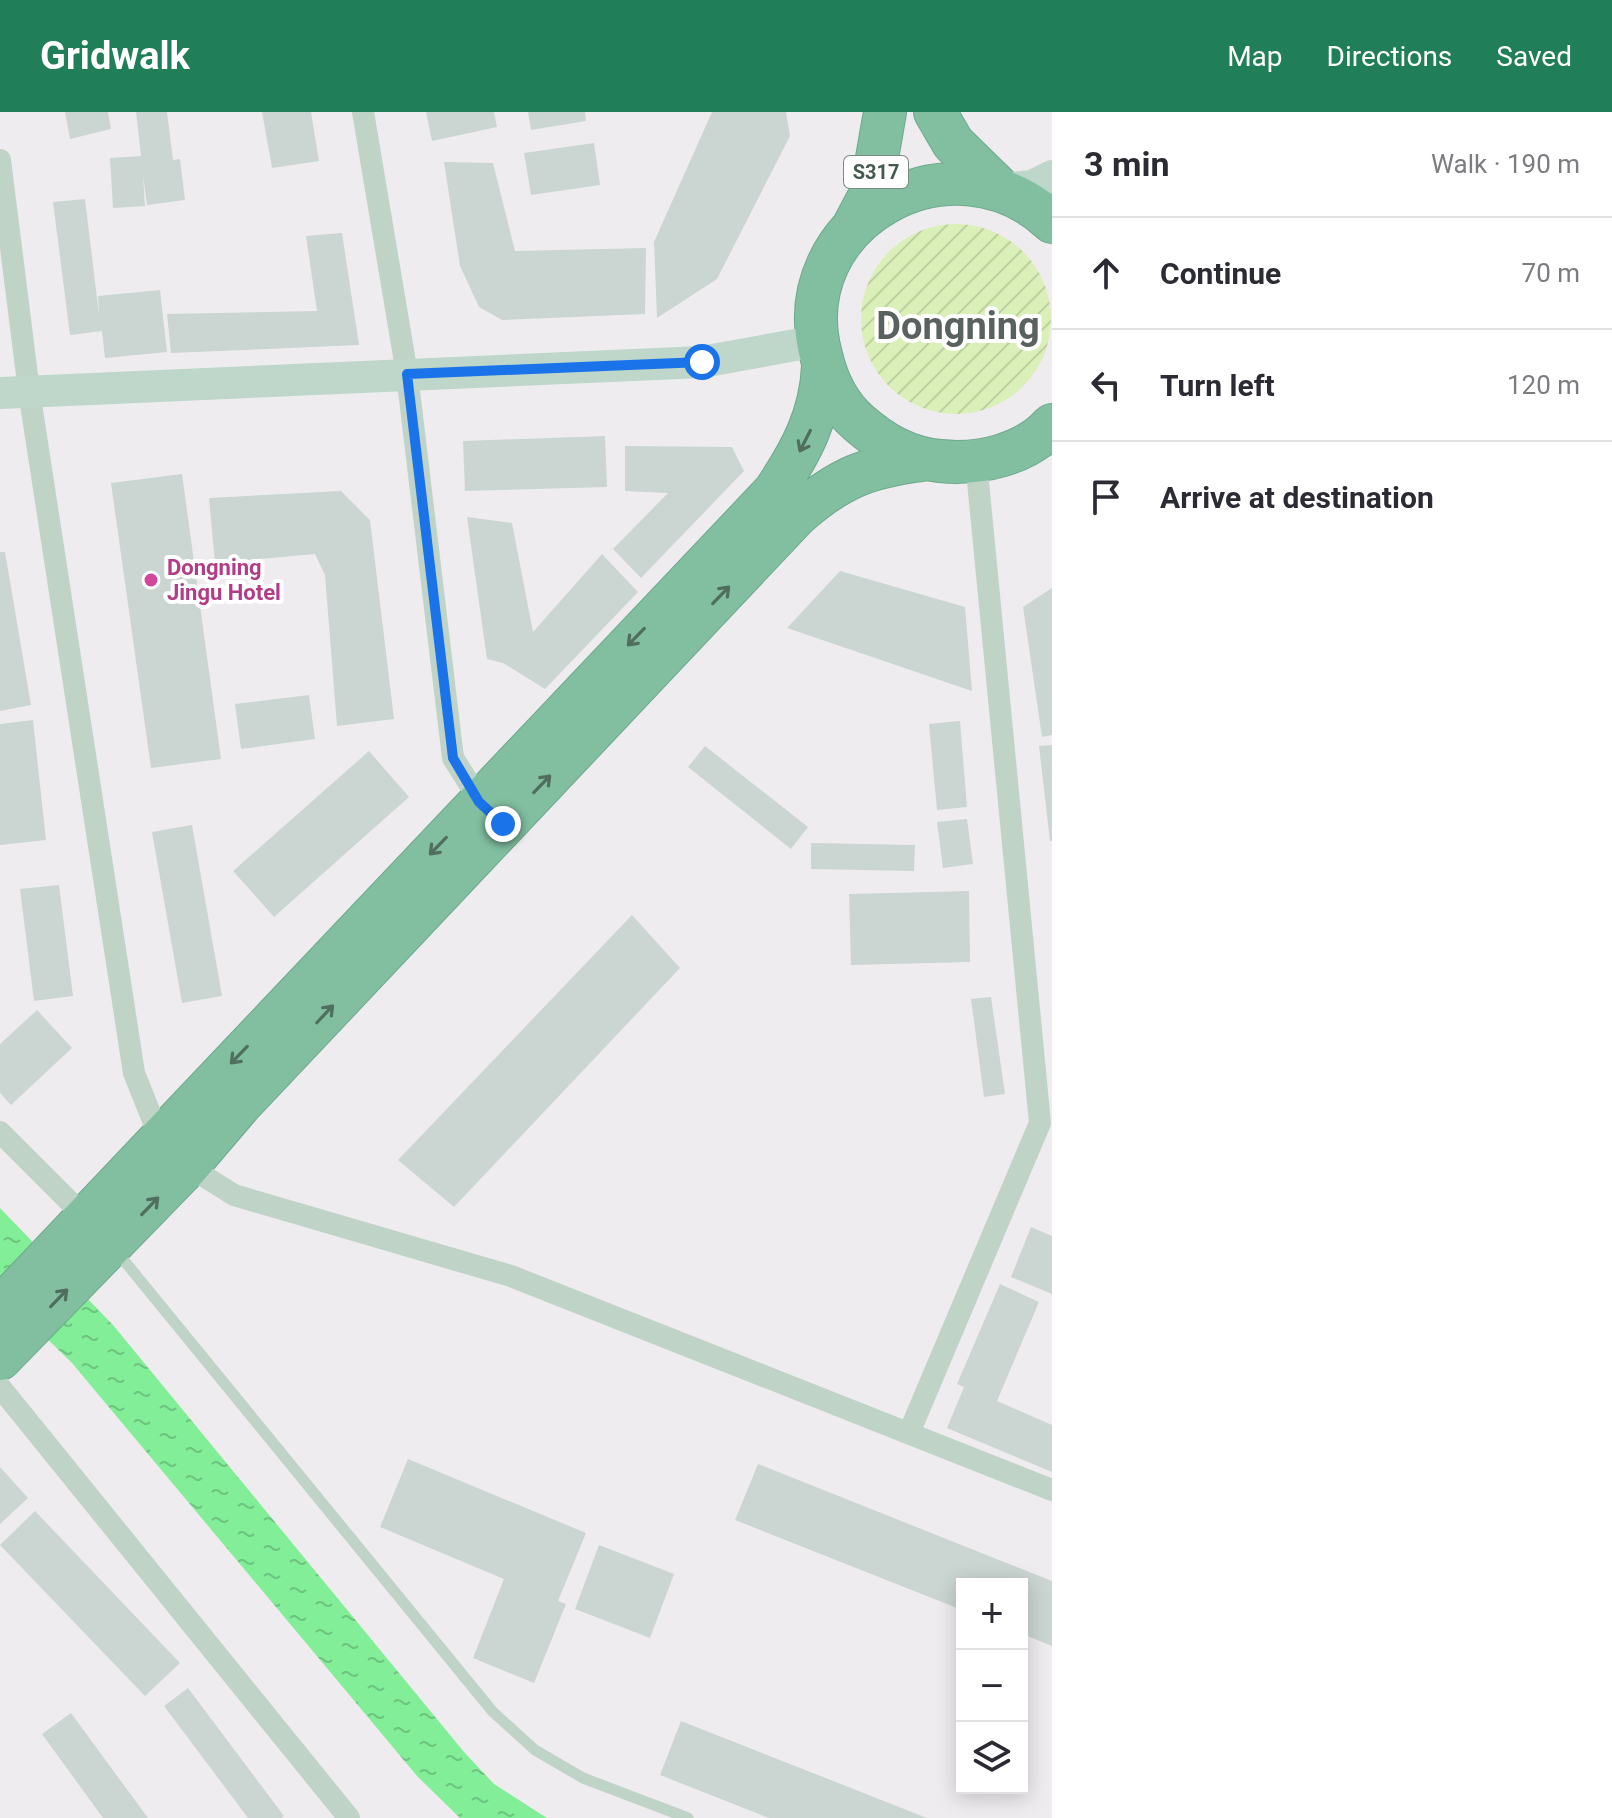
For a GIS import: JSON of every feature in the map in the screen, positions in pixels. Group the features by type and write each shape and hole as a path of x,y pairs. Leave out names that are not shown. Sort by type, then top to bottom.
{"highway":[{"name":"S317","path":"852,228 871,193 885,112"},
{"path":"935,112 953,143 1000,189"},
{"path":"8,1334 174,1152 240,1105 491,813 774,492 813,425 822,391 817,300 829,262 852,228 883,202 920,187 960,182 1000,189 1036,207 1052,222"},
{"path":"820,353 849,414 882,443 922,460"},
{"path":"491,813 820,495 850,476 883,465 922,460 965,464 1007,455 1050,429"}],"street":[{"path":"363,112 407,374 453,758 491,813"},
{"path":"0,160 15,392 134,1073 174,1152 234,1195 511,1276 1052,1490"},
{"path":"1000,189 1032,186 1052,176"},
{"path":"15,392 702,362 820,353"},
{"path":"909,1433 1040,1123 976,461"},
{"path":"0,1132 91,1240"},
{"path":"0,1387 349,1818"}],"lane":[{"path":"91,1240 493,1712 535,1750 583,1778 688,1818"}],"shaded area":[{"path":"956,224 992,231 1023,252 1044,283 1051,319 1044,355 1023,386 992,407 956,414 920,407 889,386 868,355 861,319 868,283 889,252 920,231"}],"water":[{"path":"0,1208 113,1325 464,1752 494,1784 547,1818 460,1818 417,1776 72,1363 0,1293"}],"building":[{"path":"65,112 108,112 111,129 70,139"},
{"path":"136,112 167,112 173,160 180,159 185,200 147,205 143,175 145,206 113,208 110,158 141,156"},
{"path":"262,112 311,112 319,161 272,168"},
{"path":"426,112 494,112 497,127 432,141"},
{"path":"528,112 585,112 586,121 531,130"},
{"path":"712,112 786,112 790,136 717,279 657,318 654,242"},
{"path":"594,143 600,185 531,195 524,153"},
{"path":"444,162 493,163 515,251 646,248 645,314 502,320 479,307 460,266"},
{"path":"85,199 99,315 98,296 160,290 167,352 105,358 102,331 70,335 53,202"},
{"path":"342,233 359,345 171,353 167,314 317,311 306,236"},
{"path":"605,436 607,487 465,491 463,441"},
{"path":"625,446 732,447 744,471 641,578 613,549 668,493 625,491"},
{"path":"182,474 221,759 151,768 111,483"},
{"path":"341,491 370,520 394,719 337,726 325,575 315,554 215,563 209,498"},
{"path":"467,517 512,523 533,632 602,554 638,592 545,689 503,663 487,659"},
{"path":"0,552 5,552 31,705 0,711"},
{"path":"840,571 965,607 972,691 787,628"},
{"path":"1052,588 1052,735 1042,737 1023,607"},
{"path":"309,695 315,739 241,749 235,704"},
{"path":"33,720 46,840 0,845 0,724"},
{"path":"960,721 967,807 937,810 929,724"},
{"path":"1052,745 1052,841 1050,841 1039,746"},
{"path":"705,746 808,827 791,849 688,767"},
{"path":"369,751 409,797 274,917 233,871"},
{"path":"967,819 973,864 943,868 937,822"},
{"path":"192,825 222,996 182,1003 152,832"},
{"path":"811,843 915,845 914,871 811,869"},
{"path":"59,885 73,996 34,1001 20,889"},
{"path":"969,891 970,962 851,965 849,894"},
{"path":"632,915 680,968 454,1207 398,1160"},
{"path":"991,997 1005,1094 984,1097 971,999"},
{"path":"37,1010 72,1048 11,1105 0,1093 0,1044"},
{"path":"1031,1227 1052,1236 1052,1294 1011,1277"},
{"path":"1000,1284 1039,1302 997,1401 1052,1425 1052,1472 947,1428 964,1387 957,1384"},
{"path":"408,1459 586,1533 558,1601 566,1604 534,1683 473,1658 504,1579 380,1527"},
{"path":"758,1464 1052,1581 1052,1646 1028,1636 1028,1578 956,1578 956,1608 735,1520"},
{"path":"0,1467 28,1498 0,1524"},
{"path":"35,1511 180,1663 145,1696 0,1545"},
{"path":"599,1545 674,1574 650,1638 575,1609"},
{"path":"188,1688 284,1816 248,1818 164,1706"},
{"path":"71,1713 148,1818 103,1818 42,1734"},
{"path":"681,1721 927,1818 769,1818 660,1775"}],"place":[{"name":"Dongning Jingu Hotel","path":"151,580"}],"district":[{"name":"Dongning","path":"958,326"}],"route":[{"path":"503,824 479,802 453,758 407,374 702,362"}]}
